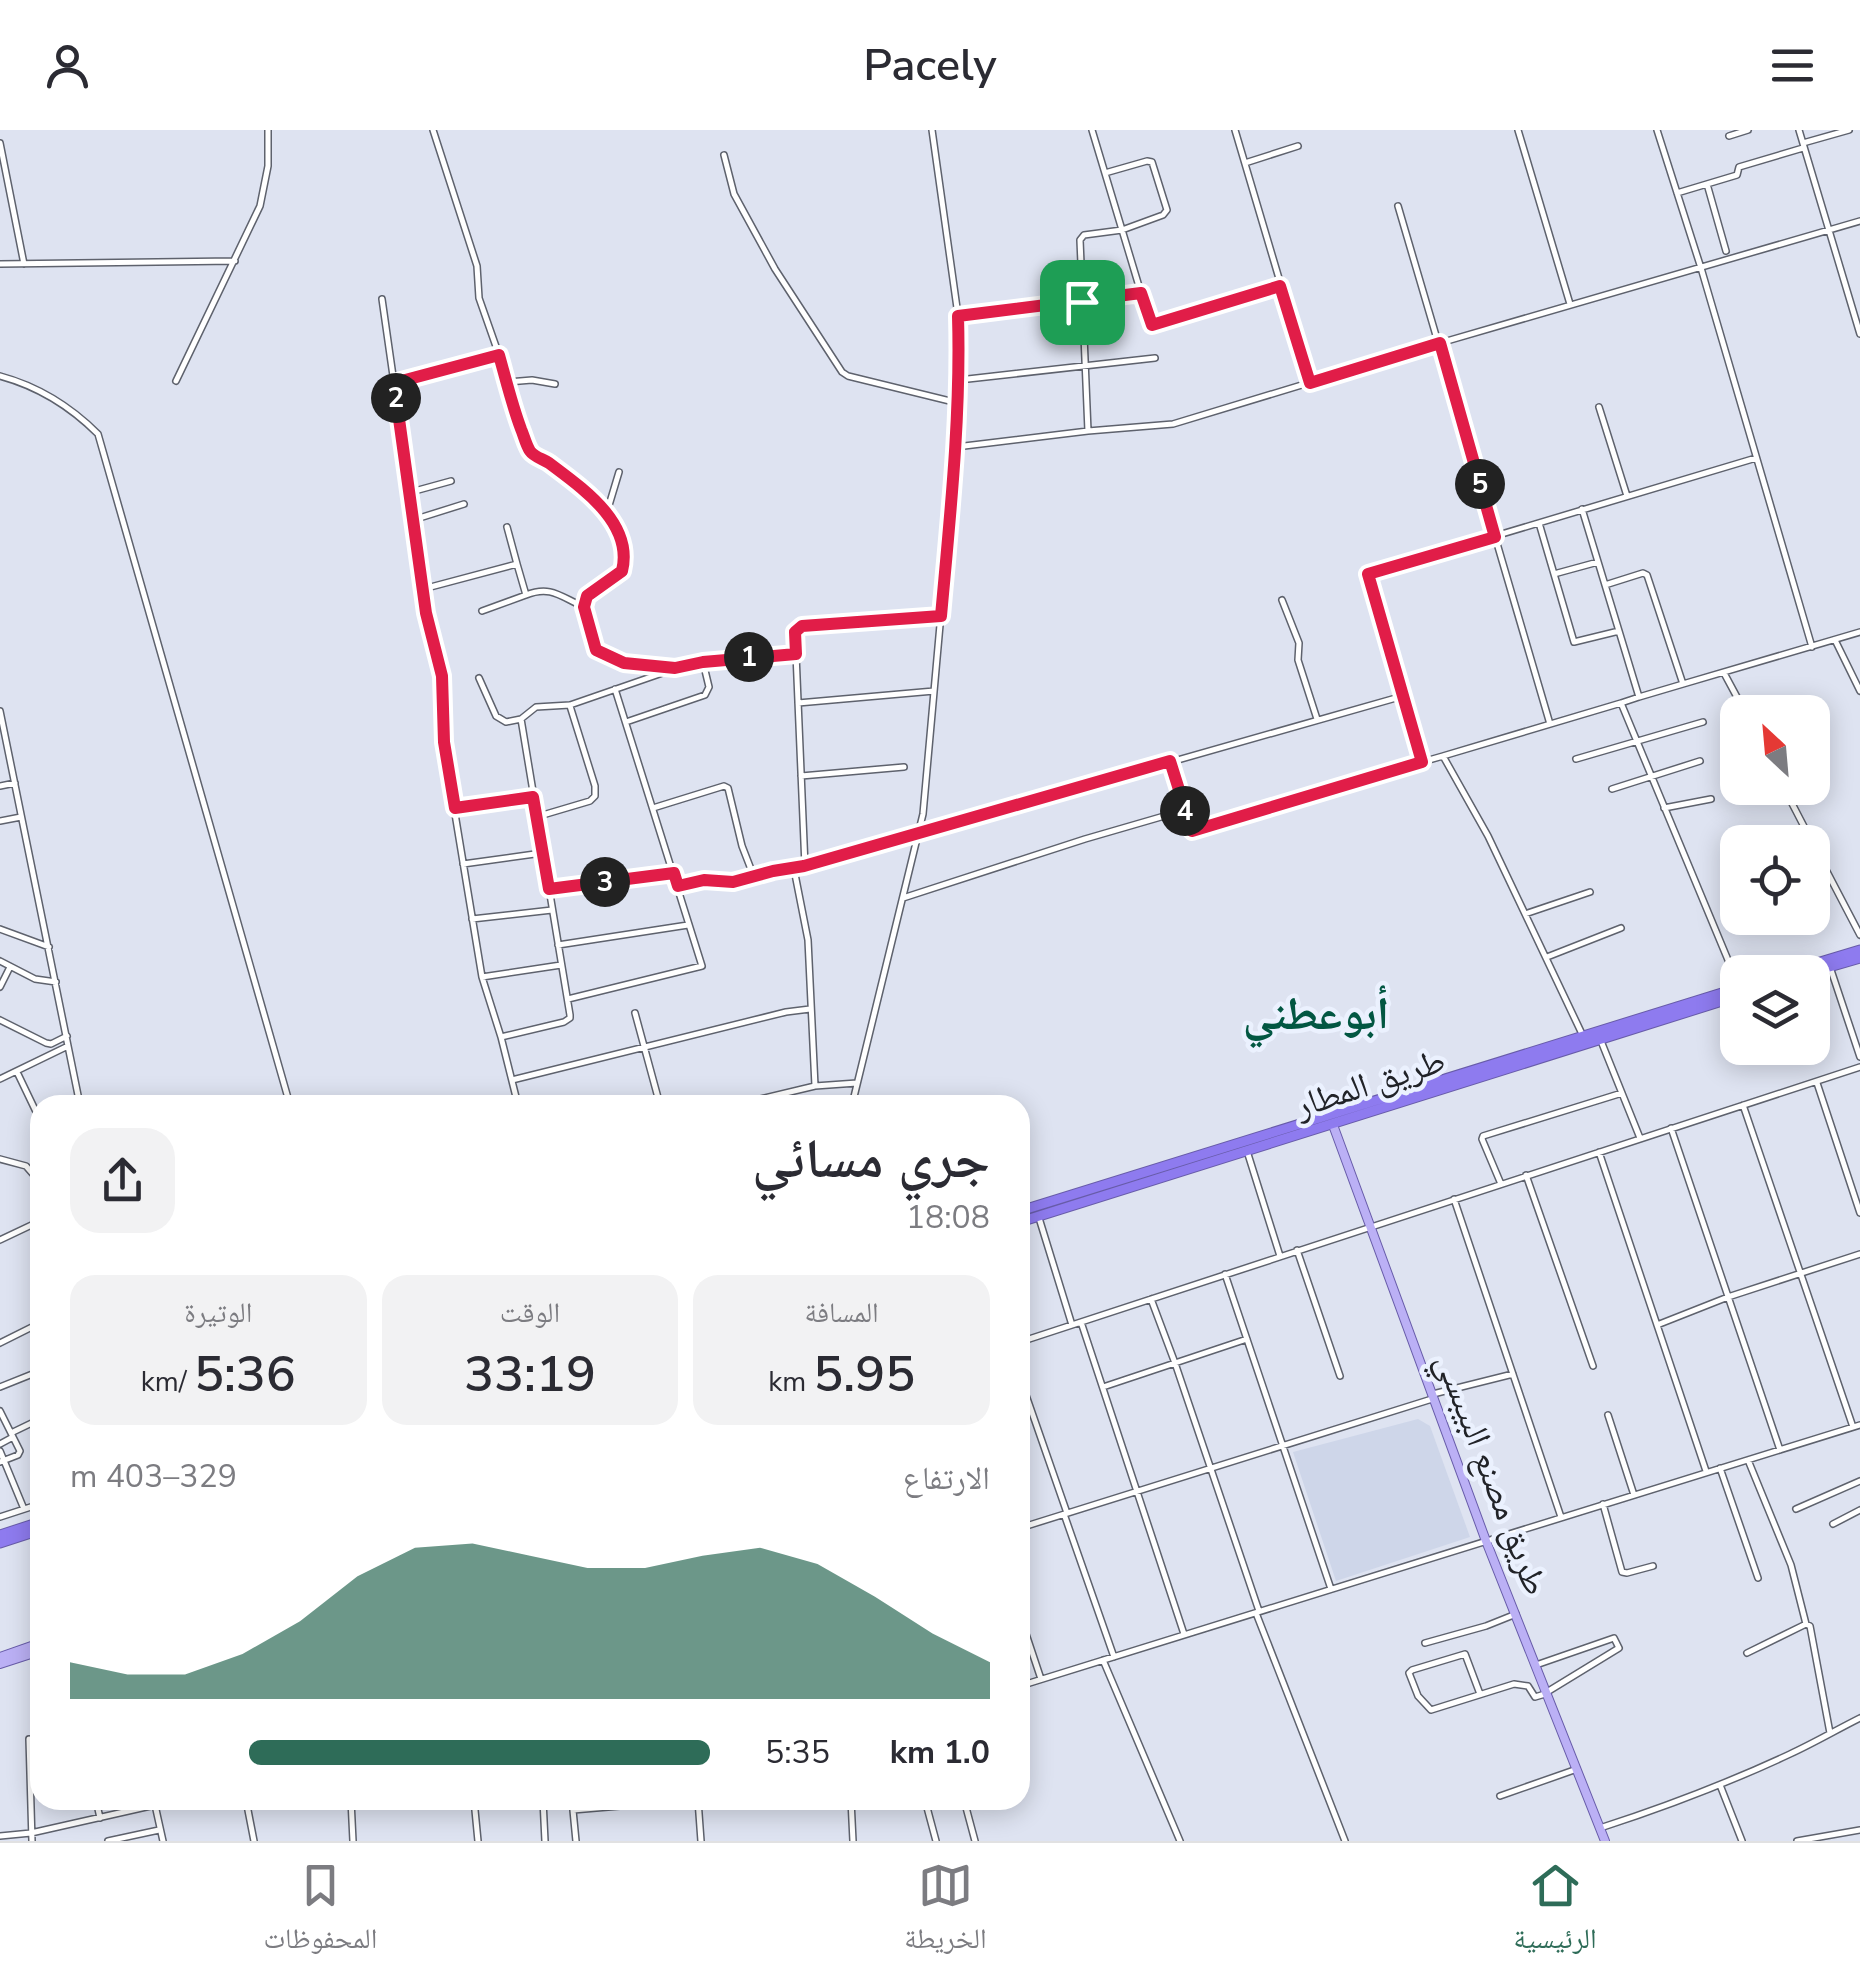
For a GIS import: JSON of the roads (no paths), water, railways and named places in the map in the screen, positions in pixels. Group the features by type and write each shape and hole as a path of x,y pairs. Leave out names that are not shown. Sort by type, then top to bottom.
{"highway":[{"path":"1830,959 1860,950"},
{"path":"1830,967 1860,958"},
{"name":"طريق المطار","path":"1030,1219 1333,1125 1720,992"},
{"name":"طريق المطار","path":"1030,1208 1720,1001"},
{"path":"0,1534 30,1525"},
{"path":"0,1543 30,1533"}],"main road":[{"name":"طريق مصنع البيبسي","path":"1333,1125 1486,1540 1605,1841"},
{"path":"0,1656 30,1649"},
{"path":"0,1664 30,1651"}],"street":[{"path":"176,382 260,206 268,166 268,130"},
{"path":"433,130 477,266 479,298 530,452 607,512 618,535 623,568 618,576 590,593 584,607 594,648 624,663 675,668"},
{"path":"855,1095 926,795 956,446 958,316 932,130"},
{"path":"1092,130 1152,325 1280,286"},
{"path":"1235,130 1310,383"},
{"path":"1518,130 1570,304"},
{"path":"1657,130 1812,646"},
{"path":"1729,136 1748,130"},
{"path":"1799,130 1860,334"},
{"path":"1677,194 1737,175 1739,168 1848,130"},
{"path":"0,143 24,264"},
{"path":"1245,163 1298,146"},
{"path":"724,155 734,194 768,256 842,372 958,403"},
{"path":"1088,431 1080,240 1084,235 1122,230 1166,212 1154,164 1147,161 1105,173"},
{"path":"1707,184 1726,251"},
{"path":"1398,206 1550,724"},
{"path":"956,446 1173,424 1860,221"},
{"path":"0,264 235,261"},
{"path":"958,316 1141,293"},
{"path":"382,300 428,623 442,676 444,742 472,920 482,976 516,1095"},
{"path":"394,383 499,355"},
{"path":"960,380 1155,358"},
{"path":"0,376 28,384 98,434 287,1095"},
{"path":"506,382 532,380 555,384"},
{"path":"1598,408 1627,496"},
{"path":"1422,762 1368,574 1756,458"},
{"path":"607,512 619,472"},
{"path":"410,492 451,481"},
{"path":"412,520 464,504"},
{"path":"1582,509 1639,697"},
{"path":"1539,523 1575,642 1619,631"},
{"path":"507,526 526,595"},
{"path":"1554,574 1598,562"},
{"path":"423,589 517,564"},
{"path":"1605,585 1647,575 1683,684"},
{"path":"482,611 543,590 584,607"},
{"path":"1282,600 1298,638 1298,660 1317,719"},
{"path":"804,866 795,632 802,626 941,616"},
{"path":"1170,761 1194,831 1860,632"},
{"path":"1835,640 1860,691"},
{"path":"479,678 496,716 506,722 520,720 536,707 570,705 675,668 796,654"},
{"path":"626,722 706,694 709,687 703,662"},
{"path":"1724,673 1736,695"},
{"path":"568,999 702,966 615,689"},
{"path":"798,702 934,691"},
{"path":"678,886 704,880 733,882 804,866 1403,696"},
{"path":"1622,702 1725,955"},
{"path":"536,816 590,801 595,796 570,705"},
{"path":"0,712 4,749 15,783 78,1095"},
{"path":"501,1037 567,1021 570,1014 520,720"},
{"path":"1576,758 1703,722"},
{"path":"1443,756 1488,836 1583,1036"},
{"path":"1612,788 1700,761"},
{"path":"801,776 904,766"},
{"path":"0,786 15,783"},
{"path":"653,808 728,788 754,877"},
{"path":"455,808 533,797"},
{"path":"1664,808 1711,799"},
{"path":"902,898 1185,810"},
{"path":"0,821 21,816"},
{"path":"463,864 542,854"},
{"path":"794,868 808,940 815,1086"},
{"path":"549,889 674,873"},
{"path":"1830,878 1860,935"},
{"path":"1525,914 1590,892"},
{"path":"472,920 552,910"},
{"path":"558,944 688,926"},
{"path":"1547,957 1620,928"},
{"path":"0,929 48,947"},
{"path":"0,961 35,978 56,982"},
{"path":"482,976 562,964"},
{"path":"0,987 10,967"},
{"path":"1830,967 1860,1057"},
{"path":"512,1080 810,1009"},
{"path":"634,1013 657,1095"},
{"path":"0,1020 46,1044 66,1036"},
{"path":"1600,1038 1640,1138"},
{"path":"1,1078 68,1046"},
{"path":"1030,1339 1860,1066"},
{"path":"16,1072 30,1100"},
{"path":"1816,1081 1860,1212"},
{"path":"777,1095 815,1086 858,1083"},
{"path":"1501,1184 1483,1136 1622,1093"},
{"path":"1030,1683 1856,1426 1744,1105"},
{"path":"1671,1128 1780,1450"},
{"path":"1247,1151 1280,1256"},
{"path":"1599,1152 1707,1472"},
{"path":"0,1159 30,1171"},
{"path":"1526,1175 1593,1366"},
{"path":"1454,1199 1561,1517"},
{"path":"1038,1216 1072,1325"},
{"path":"0,1240 30,1225"},
{"path":"1297,1250 1340,1376"},
{"path":"1657,1326 1728,1297 1860,1254"},
{"path":"1225,1274 1330,1589"},
{"path":"1151,1299 1258,1612 1345,1841"},
{"path":"1082,1322 1184,1634"},
{"path":"0,1343 30,1328"},
{"path":"1102,1387 1247,1339"},
{"path":"1030,1525 1513,1374"},
{"path":"0,1387 30,1375"},
{"path":"1030,1408 1114,1657"},
{"path":"0,1411 20,1453 2,1461"},
{"path":"1608,1415 1634,1494"},
{"path":"24,1509 0,1448 30,1425"},
{"path":"1748,1460 1791,1565 1806,1624 1810,1626 1830,1733"},
{"path":"1720,1468 1758,1578"},
{"path":"1796,1509 1860,1481"},
{"path":"1603,1504 1622,1572 1653,1566"},
{"path":"0,1517 30,1507"},
{"path":"1834,1524 1860,1510"},
{"path":"1425,1642 1516,1614"},
{"path":"1747,1653 1806,1624"},
{"path":"1480,1694 1464,1654 1409,1674 1429,1710 1517,1683 1528,1686 1535,1697 1619,1648 1614,1638 1536,1664"},
{"path":"1030,1646 1041,1679"},
{"path":"1103,1660 1180,1841"},
{"path":"1600,1828 1720,1785 1860,1718"},
{"path":"28,1738 30,1779"},
{"path":"1500,1796 1577,1769"},
{"path":"1720,1785 1742,1841"},
{"path":"31,1810 32,1837"},
{"path":"98,1810 100,1818"},
{"path":"0,1836 32,1837 129,1810"},
{"path":"156,1810 162,1841"},
{"path":"248,1810 254,1841"},
{"path":"352,1810 354,1841"},
{"path":"475,1810 478,1841"},
{"path":"543,1810 545,1841"},
{"path":"573,1810 576,1841"},
{"path":"699,1810 701,1841"},
{"path":"851,1810 853,1841"},
{"path":"928,1810 936,1841"},
{"path":"967,1810 975,1841"},
{"path":"108,1841 160,1830"},
{"path":"1797,1841 1860,1830"},
{"path":"1838,1833 1840,1841"}],"district":[{"name":"أبوعطني","path":"1316,1014"}]}
